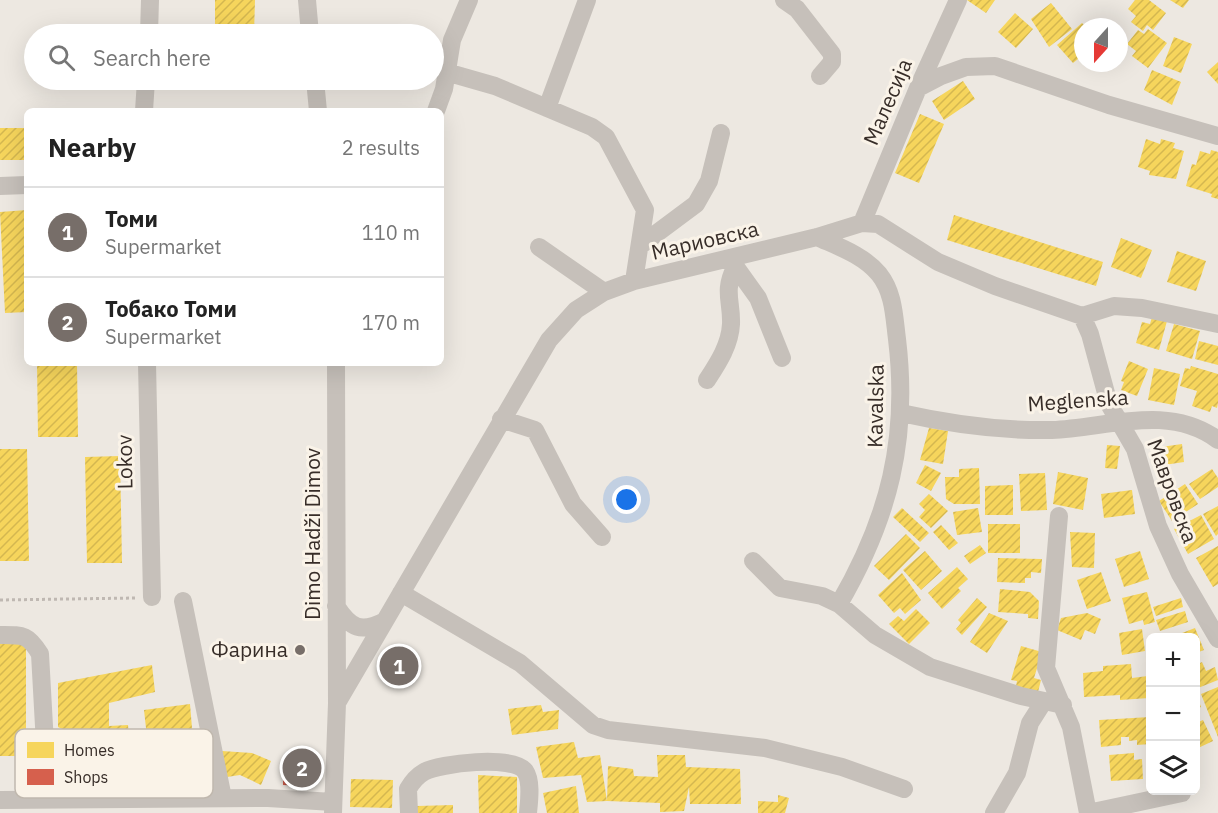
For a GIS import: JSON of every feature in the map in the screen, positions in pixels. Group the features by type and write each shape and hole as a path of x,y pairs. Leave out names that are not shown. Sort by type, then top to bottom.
{"street":[{"path":"149,24 150,0"},
{"path":"307,0 309,24"},
{"path":"444,89 452,40 469,0"},
{"path":"547,108 587,0"},
{"path":"784,0 797,9 832,54 832,62 820,75"},
{"name":"Малесија","path":"862,223 918,88 958,0"},
{"path":"918,88 966,67 995,66 1109,105 1218,136"},
{"path":"446,72 495,86 592,127 606,137 645,210 634,281"},
{"path":"144,108 145,90"},
{"path":"316,90 318,108"},
{"path":"437,108 444,90"},
{"path":"641,245 696,204 709,181 721,133"},
{"path":"0,186 24,185"},
{"path":"862,223 878,224 938,261 956,269 1082,316 1114,306 1142,308 1218,324"},
{"name":"Мариовска","path":"337,704 501,419 564,321 583,305 604,292 634,281 732,263 862,223"},
{"name":"Kavalska","path":"817,237 865,261 887,287 892,302 899,355 901,413 897,460 889,494 863,562 839,604"},
{"path":"539,247 604,292"},
{"path":"732,263 758,298 782,358"},
{"path":"707,380 723,355 731,324 728,281 732,263"},
{"path":"1082,316 1090,334 1108,404 1119,420"},
{"name":"Lokov","path":"147,366 149,561 152,597"},
{"name":"Dimo Hadži Dimov","path":"333,808 337,704 336,366"},
{"name":"Meglenska","path":"901,413 969,425 1053,430 1119,420 1154,420 1188,425 1218,440"},
{"path":"501,419 535,430 573,504 602,537"},
{"name":"Мавровска","path":"1119,420 1135,449 1158,526 1180,574 1218,639"},
{"path":"1059,516 1046,660 1049,676 1071,727 1088,813 1173,795"},
{"path":"753,561 780,588 822,596 839,604 876,635 930,667 1063,705"},
{"path":"401,593 520,663 548,684 593,724 608,730 765,748 842,767 904,789"},
{"path":"183,601 212,729"},
{"path":"336,606 345,621 356,627 369,629 385,621"},
{"path":"0,635 19,635 30,639 40,654 44,729"},
{"path":"994,813 1017,774 1030,723 1044,701"},
{"path":"213,733 229,803"},
{"path":"409,813 408,789 426,771 450,764 496,762 511,763 524,770 528,778 528,813"},
{"path":"0,800 48,798 333,808"}],"path":[{"path":"0,600 152,597"}],"building: Homes":[{"path":"215,0 255,0 254,24 215,24"},
{"path":"967,0 995,0 986,13"},
{"path":"1135,0 1149,0 1166,13 1153,30 1147,25 1143,31 1131,22 1136,16 1128,9"},
{"path":"1170,0 1189,0 1183,8"},
{"path":"1051,3 1072,29 1049,47 1031,19"},
{"path":"1015,13 1033,29 1016,48 998,32"},
{"path":"1148,29 1167,43 1148,68 1132,56 1136,51 1128,45 1138,30 1144,34"},
{"path":"1074,30 1074,62 1073,63 1057,45"},
{"path":"1174,37 1192,44 1181,73 1163,66"},
{"path":"1218,62 1218,84 1207,72"},
{"path":"1152,70 1181,82 1172,105 1144,90"},
{"path":"963,81 975,99 944,120 932,101"},
{"path":"920,114 944,124 919,183 895,173"},
{"path":"0,128 24,128 24,160 0,160"},
{"path":"1146,139 1160,144 1161,139 1175,143 1173,148 1184,151 1176,179 1149,175 1150,171 1138,167"},
{"path":"1211,150 1218,152 1218,199 1211,197 1212,194 1186,186 1192,164 1196,165 1200,151 1210,154"},
{"path":"24,210 24,312 5,313 0,212"},
{"path":"954,215 1103,262 1096,286 947,240"},
{"path":"1121,238 1152,250 1141,278 1111,267"},
{"path":"1177,251 1206,261 1196,291 1167,282"},
{"path":"1152,317 1167,321 1159,350 1136,343 1142,322 1150,324"},
{"path":"1174,324 1200,331 1192,359 1166,351"},
{"path":"1199,341 1218,346 1218,365 1195,359"},
{"path":"1129,361 1148,369 1137,396 1121,390 1124,382 1121,381"},
{"path":"37,366 77,366 78,437 38,437"},
{"path":"1191,366 1218,374 1217,408 1212,406 1210,412 1192,406 1197,391 1180,386 1185,368 1190,369"},
{"path":"1154,368 1180,374 1174,405 1148,400"},
{"path":"929,428 948,431 943,464 920,460"},
{"path":"1182,444 1184,462 1164,465 1161,447"},
{"path":"1107,445 1120,446 1117,469 1105,468"},
{"path":"0,449 27,449 29,561 0,561"},
{"path":"120,456 122,563 87,563 85,457"},
{"path":"925,465 941,473 931,491 916,483"},
{"path":"979,468 980,504 954,504 946,499 945,477 959,477 959,469"},
{"path":"1212,469 1218,478 1218,487 1200,499 1189,484"},
{"path":"1058,472 1088,478 1083,510 1053,504"},
{"path":"1045,473 1047,510 1021,511 1019,474"},
{"path":"1185,484 1198,504 1172,521 1159,501"},
{"path":"1013,485 1013,515 985,515 985,486"},
{"path":"1132,490 1135,514 1104,518 1101,494"},
{"path":"929,494 948,511 931,528 919,517 925,510 919,504"},
{"path":"1218,506 1218,534 1216,536 1203,514"},
{"path":"902,508 929,533 920,542 893,517"},
{"path":"978,508 982,532 957,535 953,512"},
{"path":"1201,515 1214,539 1188,554 1174,529"},
{"path":"988,524 1020,524 1020,553 988,553"},
{"path":"941,525 958,543 949,550 933,532"},
{"path":"1070,532 1095,533 1094,568 1072,567"},
{"path":"906,534 920,548 889,580 874,566"},
{"path":"980,545 986,553 970,564 964,556"},
{"path":"1218,546 1218,584 1213,587 1196,558"},
{"path":"925,551 942,571 921,590 903,570"},
{"path":"1140,551 1149,579 1124,587 1115,559"},
{"path":"998,558 1042,559 1041,573 1031,572 1031,578 1025,578 1025,583 997,582"},
{"path":"957,567 968,579 958,588 961,591 942,609 928,593"},
{"path":"1101,572 1111,601 1087,609 1077,580"},
{"path":"902,573 921,600 905,614 900,608 894,613 878,595"},
{"path":"1000,589 1030,592 1039,601 1038,619 1028,618 1028,614 998,612"},
{"path":"1147,592 1155,622 1144,625 1143,620 1129,624 1122,598"},
{"path":"977,598 987,607 962,635 956,629 961,623 958,620"},
{"path":"1181,598 1183,607 1156,616 1153,607"},
{"path":"916,609 930,623 909,644 889,624 898,616 904,621"},
{"path":"1185,611 1188,622 1160,631 1156,620"},
{"path":"989,613 1008,621 987,653 970,642"},
{"path":"1087,613 1101,619 1095,634 1085,630 1081,640 1057,630 1061,618"},
{"path":"1195,628 1197,633 1182,633"},
{"path":"1142,629 1145,651 1122,655 1119,633"},
{"path":"1200,640 1204,650 1200,652"},
{"path":"0,644 26,644 26,729 15,729 15,756 0,756"},
{"path":"1021,646 1042,652 1034,678 1041,680 1038,692 1016,686 1017,681 1011,680"},
{"path":"1202,662 1206,671 1215,667 1218,680 1200,687 1200,663"},
{"path":"1131,664 1132,678 1146,676 1146,698 1120,700 1120,695 1084,697 1083,673 1103,671 1103,666"},
{"path":"152,665 155,692 109,703 109,726 128,725 128,729 62,729 58,727 58,683"},
{"path":"1218,687 1218,737 1201,694"},
{"path":"190,704 192,729 146,729 144,710"},
{"path":"541,705 543,712 559,710 558,729 512,735 508,709"},
{"path":"1146,717 1146,744 1137,745 1137,740 1129,741 1129,737 1121,737 1121,745 1101,747 1099,720"},
{"path":"1203,720 1213,741 1200,747 1200,741 1200,721"},
{"path":"574,742 578,758 600,755 607,801 587,802 581,775 543,778 536,747"},
{"path":"222,751 252,753 271,761 261,785 240,775 227,777"},
{"path":"1134,753 1134,760 1142,759 1143,779 1111,781 1109,755"},
{"path":"657,755 685,755 686,767 740,769 741,804 690,804 689,787 684,811 660,812 660,803 607,801 608,766 633,769 634,776 658,777"},
{"path":"478,775 517,777 517,813 479,813"},
{"path":"351,779 393,780 392,808 350,807"},
{"path":"576,786 579,813 547,813 543,793"},
{"path":"778,795 789,798 785,813 758,813 758,801 778,802"},
{"path":"453,805 453,813 417,813 417,806"}],"building: Shops":[{"path":"283,764 307,764 305,786 283,785"}],"place":[{"name":"Фарина","path":"300,650"},
{"name":"Томи","path":"399,666"},
{"name":"Тобако Томи","path":"302,768"}]}
